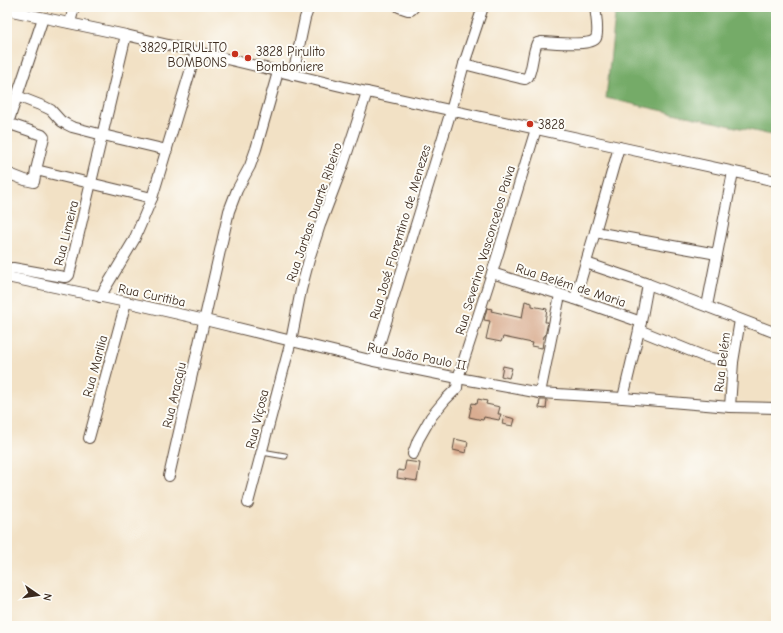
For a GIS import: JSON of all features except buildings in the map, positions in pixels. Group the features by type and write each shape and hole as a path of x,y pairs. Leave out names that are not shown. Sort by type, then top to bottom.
{"street":[{"path":"70,23 74,7"},
{"path":"293,75 305,18 310,7"},
{"path":"399,7 411,10 414,7"},
{"name":"Rua José Florentino de Menezes","path":"374,361 464,64 483,7"},
{"path":"464,64 525,79 531,72 534,49 537,43 573,44 592,42 595,40 597,29 596,7"},
{"path":"7,10 126,35 278,72 451,111 776,182"},
{"path":"7,173 34,182 44,141 44,137 42,135 7,123 43,18"},
{"name":"Rua Limeira","path":"7,269 14,268 64,277 69,276 126,35"},
{"path":"100,297 134,240 152,198 196,52"},
{"name":"Rua Aracaju","path":"168,476 229,211 250,166 256,149 278,72"},
{"name":"Rua Jarbas Duarte Ribeiro","path":"291,340 301,290 310,256 344,162 367,92"},
{"path":"17,96 45,107 66,124 103,135 167,150"},
{"name":"Rua Severino Vasconcelos Paiva","path":"413,454 418,440 431,418 445,400 457,388 458,378 536,129"},
{"path":"575,299 596,232 619,147"},
{"path":"36,170 152,198"},
{"path":"707,306 733,172"},
{"path":"596,232 717,254"},
{"path":"586,263 648,284 776,333"},
{"name":"Rua Belém de Maria","path":"492,273 575,299 640,326 703,356 733,362"},
{"name":"Rua Curitiba","path":"7,277 126,302 291,340"},
{"name":"Rua Belém de Maria","path":"623,398 648,284"},
{"path":"540,393 560,295"},
{"name":"Rua Marilia","path":"89,438 126,302"},
{"name":"Rua Belém","path":"730,407 733,362 740,320"},
{"name":"Rua João Paulo II","path":"291,340 374,361 540,393 730,407 776,408"},
{"name":"Rua Viçosa","path":"248,503 291,340"}],"lane":[{"path":"262,452 285,456"}],"green space":[{"path":"616,7 776,7 776,136 606,98"}],"place":[{"name":"3829 PIRULITO BOMBONS","path":"235,54"},
{"name":"3828 Pirulito Bomboniere","path":"248,58"},
{"name":"3828","path":"530,124"}]}
